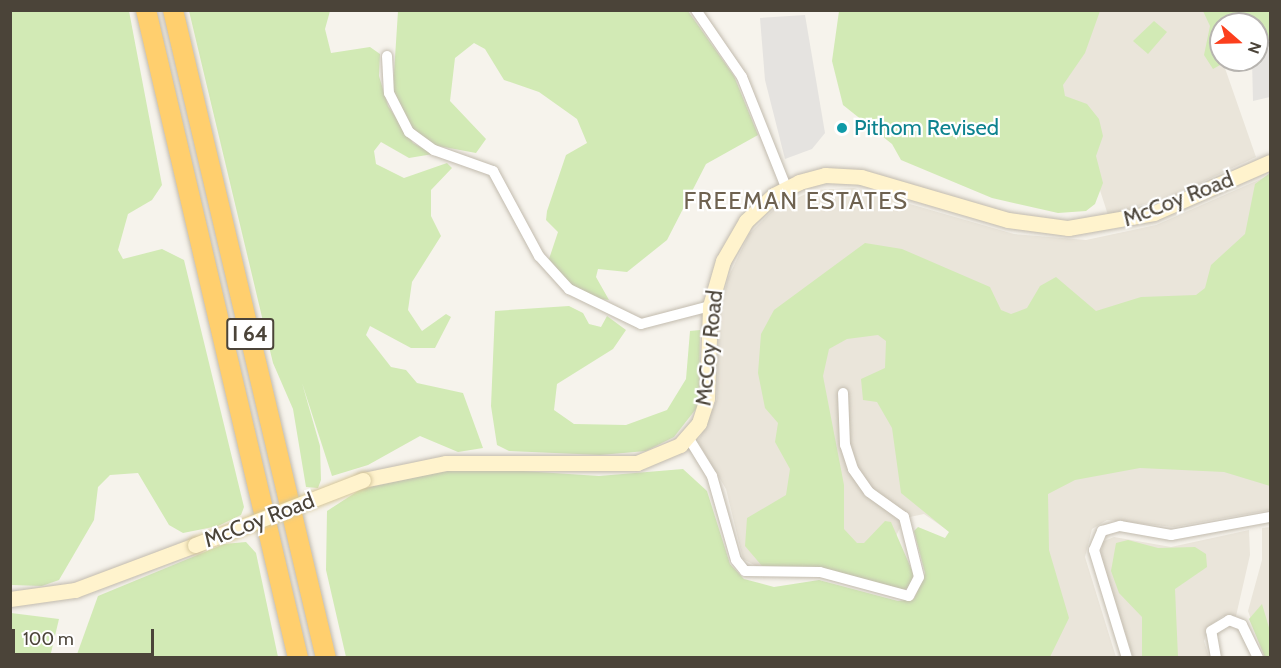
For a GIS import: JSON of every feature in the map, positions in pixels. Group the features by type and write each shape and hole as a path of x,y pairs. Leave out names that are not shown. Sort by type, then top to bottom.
{"highway":[{"name":"I 64","path":"146,10 298,657"},
{"name":"I 64","path":"173,10 326,657"}],"street":[{"path":"696,10 746,84 786,187"},
{"path":"387,56 389,93 409,132 434,150 493,171 539,256 569,289 641,324 710,306"},
{"name":"McCoy Road","path":"10,599 75,590 372,476 446,462 637,463 660,457 688,437 707,398 710,306 733,239 761,205 786,187 818,176 851,175 1021,223 1087,227 1154,213 1270,162"},
{"path":"688,437 715,483 745,571 820,572 909,596 919,577 904,517 869,492 853,469 845,445 843,393"},
{"path":"1127,657 1094,550 1102,531 1120,526 1171,535 1270,517"},
{"path":"1216,657 1211,631 1229,620 1242,625 1258,657"}],"shaded area":[{"path":"986,10 1205,11 1209,22 1209,72 1226,72 1256,157 1172,196 1108,215 1086,147"},
{"path":"805,15 825,133 812,149 785,159 765,80 760,18"},
{"path":"1269,48 1270,97 1253,101 1252,72 1269,72"},
{"path":"1270,175 1270,510 1174,527 1107,520 1092,529 1085,557 1116,657 1014,657 950,532 924,514 905,518 896,536 815,564 758,567 743,559 726,489 698,442 717,399 719,317 728,278 749,234 774,209 814,190 854,188 1014,234 1086,240 1156,225"},
{"path":"1270,527 1270,657 1264,657 1248,611 1262,560 1262,528"},
{"path":"1249,530 1250,555 1236,616 1223,616 1209,626 1204,641 1209,657 1133,657 1101,557 1102,542 1114,537 1171,547"}],"green space":[{"path":"10,11 129,11 162,185 152,200 128,214 118,250 123,259 162,249 184,260 244,507 241,515 218,526 183,533 169,525 138,473 110,475 98,487 94,520 59,580 42,586 11,585"},
{"path":"189,11 330,11 325,29 331,53 370,47 380,54 379,76 388,106 413,143 433,154 409,158 381,142 374,151 376,164 404,178 447,163 452,168 431,190 431,216 441,236 412,282 408,310 422,331 446,314 451,317 435,348 411,348 370,326 366,335 391,367 406,370 417,383 463,393 483,448 458,452 420,436 368,465 332,476 302,383 320,446 321,480 318,488 306,487 293,409 273,363"},
{"path":"398,11 688,11 734,76 758,135 706,164 667,240 627,272 598,269 596,277 609,300 593,298 569,283 549,259 558,232 546,220 547,211 566,155 587,143 577,119 539,92 504,80 485,49 474,43 455,58 450,101 486,139 476,153 433,145 407,124 393,89"},
{"path":"839,11 1100,11 1085,53 1063,85 1065,96 1087,104 1099,119 1103,136 1096,156 1103,183 1095,204 1086,211 1058,213 992,198 901,160 892,144 843,105 832,61"},
{"path":"1203,11 1270,11 1270,42 1269,12 1209,12 1209,24"},
{"path":"1154,21 1167,32 1148,54 1133,41"},
{"path":"1209,31 1209,63 1204,55"},
{"path":"1270,173 1270,486 1224,472 1140,468 1075,480 1048,494 1049,550 1069,618 1050,657 346,657 326,570 327,511 361,489 440,472 477,468 599,476 683,469 707,491 730,564 744,579 774,587 819,580 898,601 914,599 925,573 914,531 918,527 945,538 949,532 901,493 892,428 877,402 863,400 861,379 885,368 886,341 878,335 847,339 829,349 823,376 844,485 844,529 857,543 864,543 885,521 891,522 914,575 908,588 898,591 829,570 762,566 745,546 747,518 786,495 790,469 775,442 778,423 765,408 758,373 761,334 774,310 865,243 902,249 990,287 1001,310 1011,314 1027,308 1040,286 1056,277 1096,311 1141,297 1196,295 1205,288 1211,265 1245,234 1255,184"},
{"path":"569,306 583,313 589,324 601,327 607,316 626,330 613,349 557,384 554,410 574,424 626,425 667,410 686,379 690,331 700,330 699,405 674,437 646,451 600,455 509,451 497,445 491,406 495,311"},
{"path":"1128,540 1158,548 1195,547 1206,554 1207,567 1175,589 1178,657 1142,657 1142,617 1119,593 1111,571 1116,543"},
{"path":"246,542 256,553 278,657 76,657 98,596 224,544"},
{"path":"1262,604 1270,631 1270,657 1265,657 1249,619"},
{"path":"11,613 59,619 50,657 11,657"}],"place":[{"name":"Pithom Revised","path":"842,128"}],"district":[{"name":"FREEMAN ESTATES","path":"796,201"}]}
